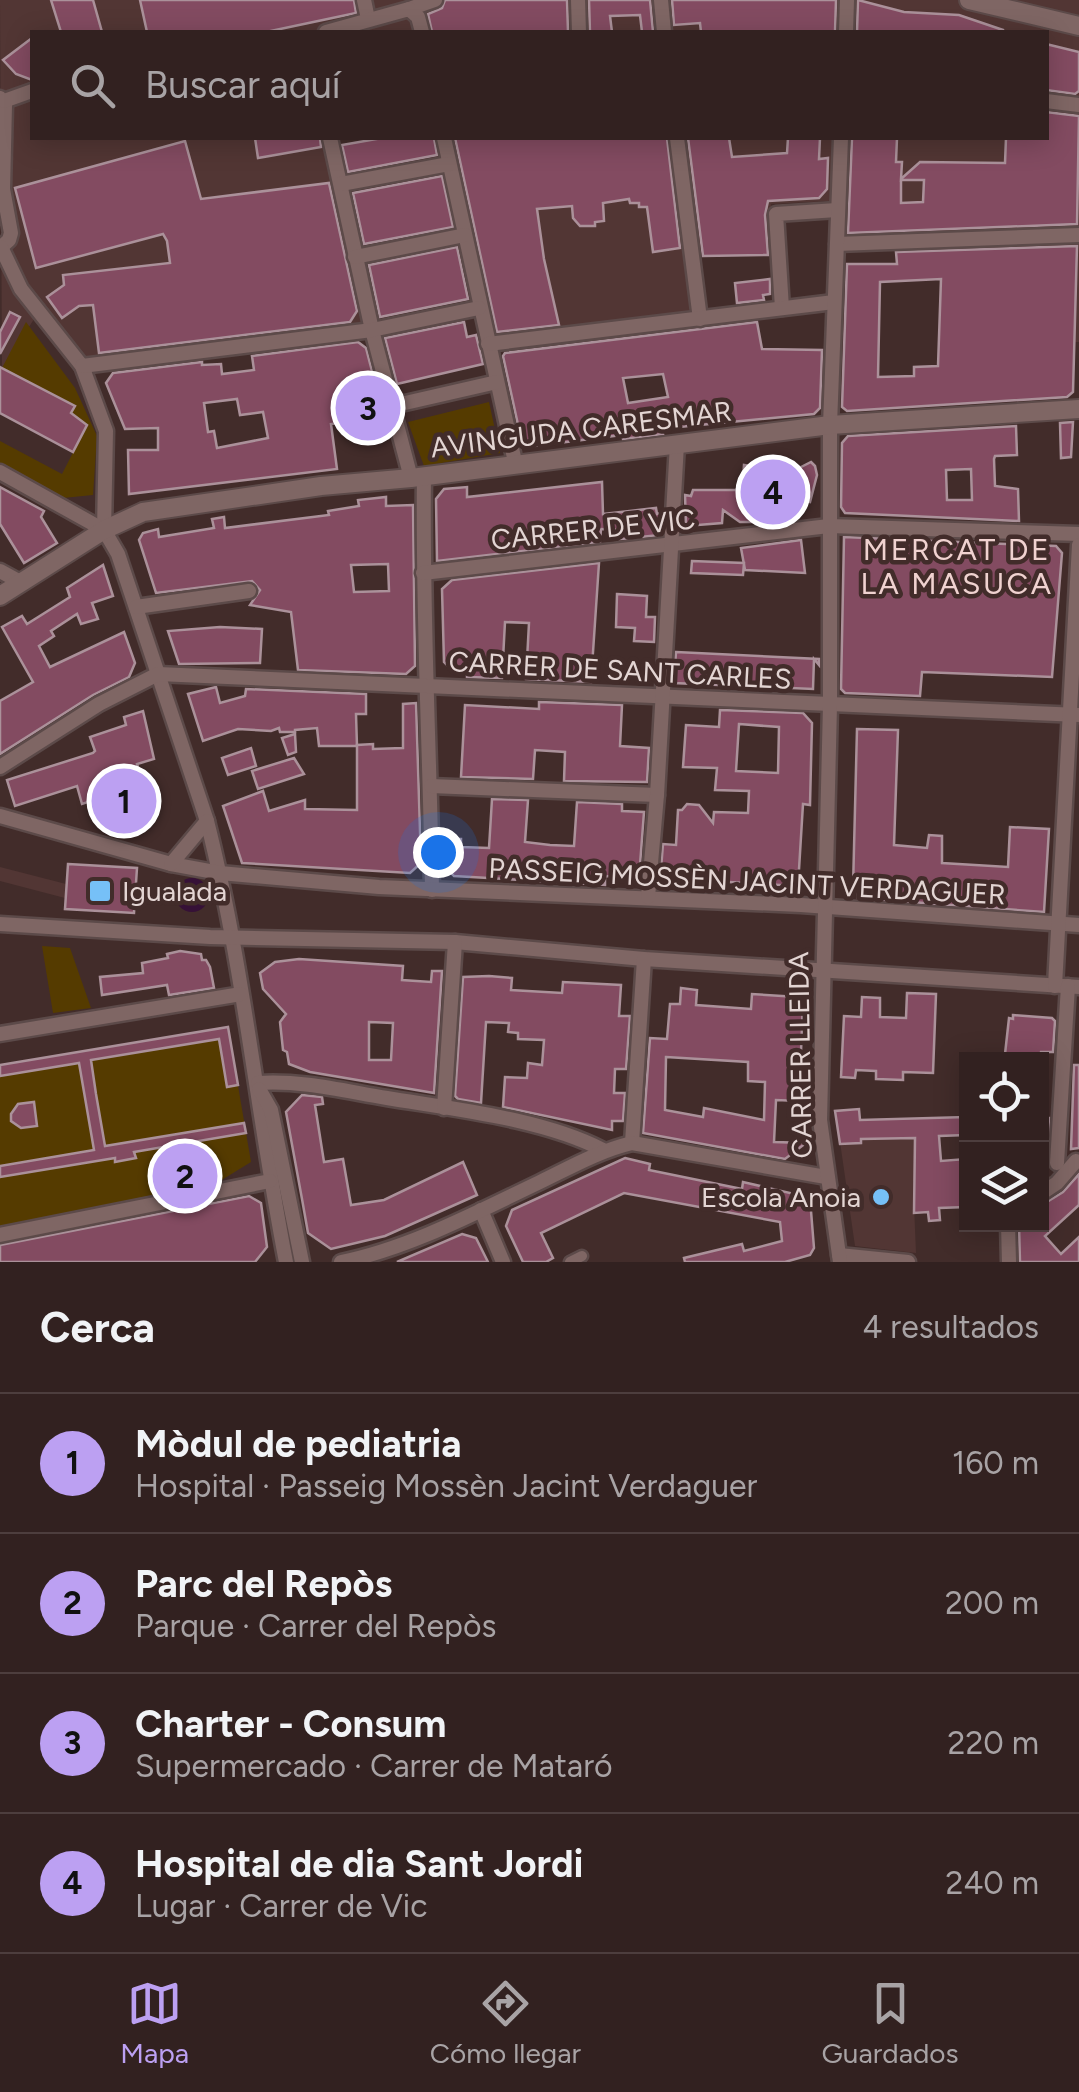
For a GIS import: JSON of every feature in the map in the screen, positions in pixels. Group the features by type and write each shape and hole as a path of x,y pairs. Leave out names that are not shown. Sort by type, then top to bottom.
{"street":[{"path":"364,0 368,20"},
{"path":"333,30 435,0"},
{"path":"578,0 579,30"},
{"path":"660,0 664,30"},
{"path":"846,30 847,0"},
{"path":"969,0 1079,26"},
{"path":"409,8 418,17 421,30"},
{"path":"30,92 2,100 3,189 11,233 0,248 21,288 82,366 106,431 104,530"},
{"path":"1049,101 1079,105"},
{"path":"330,140 372,330 392,406 417,477 429,685 432,890"},
{"path":"444,140 516,462"},
{"path":"677,140 700,320"},
{"name":"CARRER LLEIDA","path":"840,1258 820,1120 830,705 830,425 841,140"},
{"path":"341,184 449,164"},
{"path":"782,308 776,214 837,210"},
{"path":"356,256 464,235"},
{"path":"837,244 1079,235"},
{"path":"488,344 834,302"},
{"path":"82,366 372,330 479,308"},
{"path":"392,406 497,382"},
{"name":"AVINGUDA CARESMAR","path":"0,596 104,530 143,512 322,486 830,425 1079,409"},
{"path":"648,897 678,444"},
{"path":"0,472 104,530 118,554 207,821 220,873 286,1262"},
{"name":"CARRER DE VIC","path":"423,573 829,526 1079,534"},
{"path":"1078,1161 1049,1165 1072,1070 1068,986 1057,924 1074,714 1079,545"},
{"path":"0,571 22,583"},
{"path":"136,606 249,591"},
{"path":"0,767 99,704 158,674"},
{"name":"CARRER DE SANT CARLES","path":"158,674 1074,714"},
{"path":"431,786 657,794"},
{"name":"PASSEIG MOSSÈN JACINT VERDAGUER","path":"0,816 171,864 220,873 432,890 824,906 1079,925"},
{"path":"171,864 207,821"},
{"path":"0,924 232,937 455,942 644,959 1068,986"},
{"path":"444,1108 455,942"},
{"path":"632,1143 644,959"},
{"path":"0,1034 240,994"},
{"path":"258,1086 296,1082 444,1108 576,1136 603,1150"},
{"path":"258,1086 271,1110 302,1262"},
{"path":"576,1136 576,1152 582,1162"},
{"path":"341,1262 400,1245 603,1150 632,1143 826,1178"},
{"path":"1049,1188 1078,1161"},
{"path":"0,1234 270,1182"},
{"path":"481,1210 503,1262"},
{"path":"1008,1232 1009,1262"},
{"path":"570,1262 582,1256"},
{"path":"840,1258 908,1262"}],"shaded area":[{"path":"0,0 1079,0 1079,342 942,347 942,248 846,252 847,200 771,204 776,246 696,248 701,311 491,336 448,140 1049,140 1049,30 30,30 30,140 335,140 373,326 83,364 40,310 2,368"},
{"path":"26,322 75,388 97,436 93,495 63,498 0,464 0,441 62,474 87,425 71,413 75,405 2,368"},
{"path":"489,402 500,453 424,466 408,422"},
{"path":"0,867 66,884 65,898 0,881"},
{"path":"192,878 204,883 209,895 204,907 192,912 180,907 175,895 180,883"},
{"path":"42,946 70,948 91,1008 53,1013"},
{"path":"228,1027 251,1162 207,1189 0,1227 0,1065"},
{"name":"Escola Anoia","path":"932,1118 934,1179 913,1181 916,1253 855,1246 837,1121"}],"building":[{"path":"51,0 93,0 101,30 60,30"},
{"path":"140,0 354,0 356,13 275,30 147,30"},
{"path":"445,0 567,0 568,30 432,30 428,14 442,8"},
{"path":"589,0 650,0 653,30 642,30 640,15 610,16 612,30 590,30"},
{"path":"672,0 836,0 835,30 701,30 700,23 674,25"},
{"path":"858,0 904,12 959,15 1003,30 857,30"},
{"path":"30,40 30,79 16,74 3,60"},
{"path":"1049,45 1079,52 1079,91 1075,94 1049,90"},
{"path":"1049,112 1079,116 1077,224 848,233 852,140 897,140 896,162 902,162 901,179 920,162 1005,163 1006,140 1049,140","holes":["901,180 924,180 923,202 901,203"]},
{"path":"255,140 320,140 321,147 258,158"},
{"path":"371,140 434,140 437,155 348,172 342,145"},
{"path":"455,140 667,140 680,248 653,252 647,207 630,203 629,199 603,203 604,221 595,222 595,226 580,226 573,218 572,206 537,209 559,325 497,332"},
{"path":"688,140 729,140 732,157 787,153 788,140 820,140 819,159 828,158 827,189 819,198 768,201 768,255 703,256"},
{"path":"185,141 201,199 329,183 357,311 350,322 99,353 93,305 79,306 62,318 47,297 64,285 63,275 170,263 167,241 163,234 36,268 15,188"},
{"path":"442,176 453,227 364,244 353,193"},
{"path":"1077,246 1073,392 1067,397 847,411 842,407 847,264 897,264 896,252","holes":["941,279 938,366 914,367 914,376 878,377 880,282"]},
{"path":"457,247 468,299 380,317 369,265"},
{"path":"770,279 770,294 763,295 764,300 737,303 735,283"},
{"path":"10,312 20,317 0,354 0,332"},
{"path":"464,322 467,337 476,335 483,364 397,384 385,338"},
{"path":"757,322 762,349 822,350 820,408 814,414 662,429 663,434 623,439 622,435 527,447 522,443 505,353","holes":["663,374 668,397 628,403 623,378"]},
{"path":"358,342 366,348 384,418 331,424 337,469 129,494 128,450 158,450 158,428 125,429 106,383 113,373 202,362 221,364 222,374 254,370 252,356","holes":["237,399 240,415 263,412 268,438 217,448 214,431 208,432 204,403"]},
{"path":"0,367 75,406 71,413 87,425 73,452 0,413"},
{"path":"1073,422 1071,457 1061,458 1060,423"},
{"path":"1016,426 1017,455 994,459 995,486 1018,489 1019,521 845,513 841,507 842,443 848,436","holes":["971,469 972,500 947,500 946,470"]},
{"path":"811,462 817,475 810,502 795,499 788,513 760,522 740,522 723,510 722,523 686,526 685,495 691,496 693,490 736,490 743,479 744,465 774,465 786,478 794,467"},
{"path":"602,482 603,514 656,508 657,514 662,513 660,535 620,539 621,530 601,529 600,542 437,561 436,499 444,489 467,487 467,497"},
{"path":"0,487 44,511 41,517 57,543 24,563 0,524"},
{"path":"386,497 386,506 413,505 415,666 406,674 298,670 291,612 250,605 260,590 252,581 156,593 139,540 143,533 158,529 159,537 214,528 212,519 224,517 225,528 329,515 328,511 359,506 358,500","holes":["388,564 389,591 354,592 351,565"]},
{"path":"844,537 1056,546 1062,553 1052,677 922,672 920,696 845,693 841,689"},
{"path":"801,540 805,573 745,570 741,548"},
{"path":"692,561 744,563 743,575 691,573"},
{"path":"599,563 591,682 526,679 529,623 505,622 502,678 467,677 467,671 452,670 444,662 442,589 452,580"},
{"path":"103,565 113,596 92,603 98,619 81,624 77,614 51,631 54,636 39,646 50,667 124,632 135,663 129,677 0,754 0,701 33,682 2,627 22,616 27,624 70,597 67,588"},
{"path":"617,594 647,596 646,617 655,617 654,642 634,641 635,628 616,627"},
{"path":"262,629 260,663 179,664 168,631"},
{"path":"676,652 819,659 819,665 814,659 813,689 674,683"},
{"path":"216,687 220,703 245,696 246,689 366,694 366,714 356,714 357,746 319,746 317,728 295,732 280,732 279,728 238,729 203,741 188,694"},
{"path":"539,702 622,705 620,746 649,748 647,782 564,781 565,752 535,750 533,779 461,777 465,705 539,709"},
{"path":"416,703 421,863 410,873 242,863 223,806 263,791 269,811 305,800 305,809 357,810 357,745 403,748 403,704"},
{"path":"720,710 803,713 812,723 810,805 803,804 798,886 711,881 712,873 661,869 663,844 676,845 678,810 687,804 699,805 713,823 714,812 748,813 749,791 715,790 717,768 683,767 686,725 719,727","holes":["739,724 779,727 778,773 736,771"]},
{"path":"143,711 154,759 137,764 151,808 106,821 100,798 82,804 77,786 15,806 7,780 93,753 90,737 126,725 124,717"},
{"path":"857,729 898,730 894,845 927,848 929,835 942,836 942,863 1008,867 1010,827 1049,829 1044,912 858,898 858,888 853,888"},
{"path":"295,734 296,752 288,755 282,738"},
{"path":"251,748 256,766 228,775 222,758"},
{"path":"294,758 304,774 258,789 252,771"},
{"path":"492,799 528,800 525,842 550,845 574,846 577,802 622,804 622,811 644,812 639,878 605,876 605,885 454,876 442,863 443,843 461,839 461,847 489,848"},
{"path":"68,864 137,868 134,913 65,909"},
{"path":"167,954 201,954 210,967 214,988 169,995 167,985 102,995 100,977 143,973 142,963 168,958"},
{"path":"299,959 403,966 402,980 431,982 432,971 442,971 434,1093 310,1072 289,1064 280,1022 286,1014 263,989 260,973 275,962","holes":["369,1022 393,1023 391,1060 369,1060"]},
{"path":"463,977 512,978 511,990 562,993 563,982 621,985 619,1016 630,1016 626,1069 615,1069 614,1093 625,1093 623,1121 612,1121 612,1130 503,1107 505,1077 527,1078 528,1063 542,1065 544,1040 518,1039 518,1033 508,1032 509,1023 486,1022 481,1103 455,1096"},
{"path":"681,988 697,990 696,1005 751,1009 752,994 798,997 803,1002 799,1101 776,1100 774,1142 806,1143 785,1159 643,1133 650,1038 667,1039 670,1004 680,1004","holes":["666,1057 748,1062 748,1081 765,1082 764,1120 704,1108 703,1117 665,1110"]},
{"path":"907,993 936,994 933,1073 903,1072 903,1080 876,1079 876,1071 856,1070 855,1078 841,1077 844,1016 861,1017 862,997 880,998 880,1017 906,1018"},
{"path":"1013,1015 1052,1018 1053,1052 1005,1052 1009,1018 1013,1019"},
{"path":"228,1027 238,1085 227,1087 219,1039 91,1060 96,1094 105,1146 244,1123 246,1133 134,1152 136,1158 115,1162 115,1158 0,1177 0,1166 94,1150 79,1063 0,1076 0,1065"},
{"path":"1074,1065 1079,1065 1079,1148 1071,1149"},
{"path":"302,1095 322,1097 323,1104 315,1105 324,1162 343,1159 351,1205 384,1200 463,1162 477,1195 385,1236 331,1249 308,1233 286,1112"},
{"path":"34,1102 37,1126 21,1128 11,1121 18,1104"},
{"path":"859,1109 860,1120 959,1117 959,1135 939,1136 941,1161 959,1160 959,1207 939,1208 940,1220 929,1221 928,1212 914,1213 915,1138 861,1139 861,1143 840,1144 835,1111"},
{"path":"625,1158 650,1164 649,1170 742,1189 743,1182 799,1195 811,1211 814,1248 810,1255 785,1262 685,1262 684,1258 742,1244 744,1251 782,1241 780,1222 624,1193 541,1233 553,1258 546,1262 523,1262 506,1226 512,1210"},
{"path":"1079,1174 1079,1205 1045,1236 1061,1254 1079,1237 1079,1262 1020,1262 1019,1232 1049,1232 1049,1201"},
{"path":"249,1196 261,1203 267,1247 255,1262 0,1262 0,1245"},
{"path":"462,1234 476,1238 488,1262 397,1262"}],"place":[{"name":"Charter - Consum","path":"368,408"},
{"name":"Hospital de dia Sant Jordi","path":"773,492"},
{"name":"Mòdul de pediatria","path":"124,801"},
{"name":"Igualada","path":"100,891"},
{"name":"Parc del Repòs","path":"185,1176"},
{"name":"Escola Anoia","path":"881,1197"}],"district":[{"name":"MERCAT DE LA MASUCA","path":"957,567"}]}
